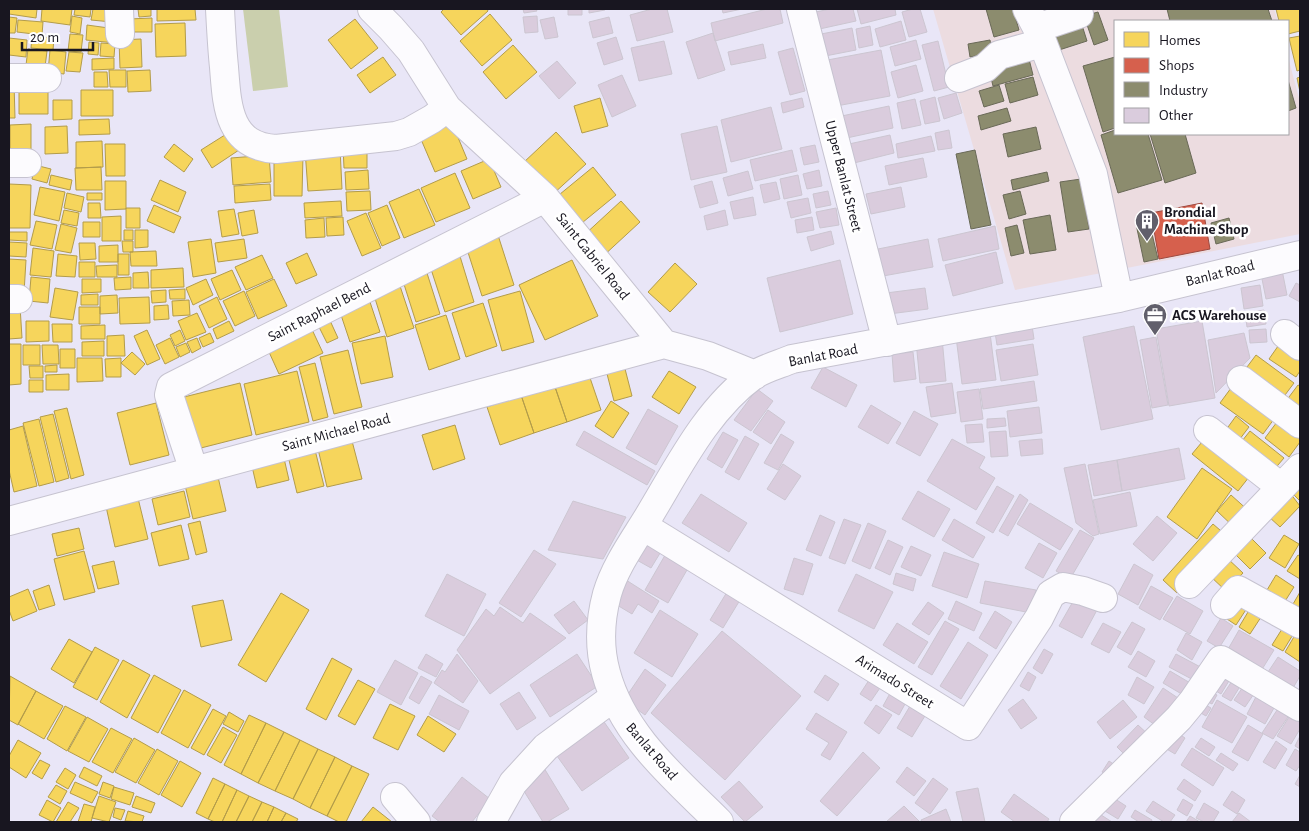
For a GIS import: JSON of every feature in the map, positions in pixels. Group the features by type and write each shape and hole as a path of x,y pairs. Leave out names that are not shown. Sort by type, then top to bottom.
{"street":[{"path":"220,9 227,105 234,124 245,139 251,143 276,149 379,139 409,132 447,108"},
{"name":"Saint Gabriel Road","path":"372,9 411,51 447,108 545,198 664,344"},
{"name":"Upper Banlat Street","path":"801,9 887,342"},
{"path":"959,78 985,68 1035,26 1078,14"},
{"path":"1035,26 1093,174 1119,298"},
{"path":"9,78 47,78"},
{"name":"Saint Raphael Bend","path":"194,471 169,395 171,387 545,198"},
{"name":"Banlat Road","path":"719,822 649,752 634,734 614,697 601,645 602,622 608,594 617,571 704,428 718,410 754,375 792,359 1119,298 1300,255"},
{"path":"664,344 708,356 754,375"},
{"name":"Saint Michael Road","path":"9,520 664,344"},
{"path":"1241,380 1300,424"},
{"path":"1208,430 1281,488"},
{"path":"1189,584 1300,468"},
{"name":"Arimado Street","path":"643,526 968,726 1038,618 1051,594 1062,588 1083,591 1103,598"},
{"path":"1224,605 1238,590 1300,624"},
{"path":"1074,822 1179,718 1221,660 1300,707"},
{"path":"491,822 513,783 546,747 614,697"},
{"path":"395,797 416,822"}],"shaded area":[{"path":"933,9 1274,9 1278,20 1114,20 1114,135 1289,135 1289,61 1300,102 1300,234 1015,290"}],"green space":[{"path":"243,9 279,9 288,87 253,91"}],"building: Homes":[{"path":"9,9 37,9 36,18 9,14"},
{"path":"42,9 72,9 70,25 41,21"},
{"path":"75,9 91,9 90,17 74,15"},
{"path":"93,9 114,9 112,22 91,20"},
{"path":"138,9 151,9 151,16 139,17"},
{"path":"157,9 195,9 196,20 157,21"},
{"path":"444,9 487,9 488,11 461,35 441,12"},
{"path":"1276,9 1300,9 1300,31 1289,34 1289,20 1279,20"},
{"path":"490,14 512,40 482,66 460,41"},
{"path":"72,16 82,18 80,34 70,32"},
{"path":"9,17 17,18 15,33 9,33"},
{"path":"152,18 152,32 130,32 129,19"},
{"path":"355,19 378,48 351,69 328,40"},
{"path":"18,20 43,22 42,35 17,32"},
{"path":"185,23 186,56 156,57 155,24"},
{"path":"87,25 116,29 115,43 86,40"},
{"path":"70,34 83,35 81,52 68,51"},
{"path":"32,36 54,38 53,50 31,48"},
{"path":"1300,36 1300,70 1297,71 1289,38"},
{"path":"9,38 27,40 26,57 9,55"},
{"path":"141,39 142,67 120,68 119,40"},
{"path":"89,42 99,43 98,55 88,54"},
{"path":"101,43 115,44 114,57 100,56"},
{"path":"513,45 537,72 506,99 483,72"},
{"path":"28,49 47,51 44,75 25,73"},
{"path":"50,50 66,52 64,74 48,72"},
{"path":"69,52 83,53 80,72 66,71"},
{"path":"383,57 396,75 370,93 357,75"},
{"path":"114,58 114,69 92,70 92,59"},
{"path":"109,70 126,70 126,87 110,87"},
{"path":"150,70 151,91 128,92 127,71"},
{"path":"94,72 107,72 108,87 94,87"},
{"path":"1300,77 1300,92 1297,78"},
{"path":"9,83 14,83 15,118 9,118"},
{"path":"19,89 48,89 48,114 19,114"},
{"path":"81,90 113,90 113,116 81,116"},
{"path":"600,98 608,126 582,133 574,106"},
{"path":"53,100 72,100 72,119 53,120"},
{"path":"109,119 110,134 79,135 79,120"},
{"path":"452,123 467,159 435,172 420,137"},
{"path":"31,124 31,153 10,154 10,125"},
{"path":"67,126 68,153 45,154 45,127"},
{"path":"556,132 586,164 552,195 523,163"},
{"path":"228,133 239,150 212,168 201,150"},
{"path":"102,141 103,167 76,168 76,142"},
{"path":"105,144 125,144 125,176 106,176"},
{"path":"174,144 193,159 184,172 164,157"},
{"path":"367,146 367,168 344,168 343,147"},
{"path":"340,148 342,189 308,191 305,150"},
{"path":"269,155 271,182 233,185 231,158"},
{"path":"303,155 302,196 274,196 274,156"},
{"path":"489,159 501,187 473,199 461,171"},
{"path":"35,165 51,169 47,183 32,179"},
{"path":"101,167 102,190 76,190 75,168"},
{"path":"593,167 616,195 577,227 554,199"},
{"path":"368,170 369,189 346,190 345,172"},
{"path":"455,173 470,208 436,222 421,188"},
{"path":"51,175 72,180 70,190 49,185"},
{"path":"160,180 186,192 178,212 151,200"},
{"path":"105,181 126,181 126,209 105,210"},
{"path":"9,184 31,185 30,228 9,228"},
{"path":"270,184 271,200 235,203 234,186"},
{"path":"40,187 65,192 59,221 34,215"},
{"path":"419,189 435,225 404,238 389,202"},
{"path":"370,191 371,210 347,211 346,192"},
{"path":"67,193 84,197 81,212 64,208"},
{"path":"87,193 102,193 102,200 87,200"},
{"path":"341,201 342,216 305,218 304,203"},
{"path":"621,201 640,222 601,258 582,237"},
{"path":"88,203 100,203 101,218 88,218"},
{"path":"154,205 181,217 174,233 147,221"},
{"path":"387,205 400,238 382,246 368,213"},
{"path":"126,208 140,208 140,228 126,228"},
{"path":"234,209 239,234 222,237 218,211"},
{"path":"64,210 79,213 77,226 61,223"},
{"path":"254,210 258,233 242,236 238,213"},
{"path":"366,213 381,248 362,256 347,221"},
{"path":"121,216 121,241 102,241 102,217"},
{"path":"343,217 344,235 327,236 326,218"},
{"path":"324,218 325,237 306,238 305,220"},
{"path":"36,221 57,225 52,249 30,245"},
{"path":"83,222 100,222 100,237 83,237"},
{"path":"61,224 77,228 71,253 55,250"},
{"path":"124,230 133,230 133,240 124,240"},
{"path":"135,230 148,230 148,247 135,248"},
{"path":"9,232 27,232 27,241 9,240"},
{"path":"497,232 514,285 482,296 465,243"},
{"path":"211,239 216,273 193,277 188,242"},
{"path":"244,239 247,258 218,262 215,243"},
{"path":"122,241 133,241 133,252 123,252"},
{"path":"9,242 27,243 26,257 9,256"},
{"path":"79,243 95,243 96,259 80,260"},
{"path":"118,245 118,262 99,262 99,246"},
{"path":"33,248 54,251 51,277 30,275"},
{"path":"156,251 157,266 131,266 130,252"},
{"path":"307,253 317,275 296,284 286,263"},
{"path":"459,253 474,302 445,312 429,263"},
{"path":"58,254 77,256 75,277 56,276"},
{"path":"118,254 129,254 129,275 118,275"},
{"path":"262,255 273,278 246,290 235,267"},
{"path":"9,259 26,260 24,293 9,292"},
{"path":"572,260 598,316 545,340 519,285"},
{"path":"79,262 95,262 95,277 79,277"},
{"path":"675,263 697,284 670,312 648,292"},
{"path":"117,265 117,277 97,277 96,266"},
{"path":"183,268 184,287 151,288 151,270"},
{"path":"232,270 241,290 220,300 211,279"},
{"path":"426,270 440,314 416,322 402,278"},
{"path":"148,272 149,288 133,288 133,273"},
{"path":"31,277 50,279 48,303 29,301"},
{"path":"131,277 131,289 115,290 114,278"},
{"path":"82,279 101,279 101,292 82,293"},
{"path":"206,279 213,295 193,305 186,288"},
{"path":"274,279 287,306 258,319 246,292"},
{"path":"399,283 414,328 387,337 373,292"},
{"path":"55,288 78,292 73,320 50,317"},
{"path":"185,289 185,299 170,299 169,290"},
{"path":"166,290 166,302 152,303 151,291"},
{"path":"244,291 255,316 235,326 223,301"},
{"path":"520,291 534,342 502,351 488,300"},
{"path":"98,294 98,305 81,305 81,295"},
{"path":"117,295 118,313 100,314 100,296"},
{"path":"368,296 380,332 350,342 338,306"},
{"path":"149,297 150,323 120,324 119,298"},
{"path":"217,297 227,319 209,328 199,306"},
{"path":"189,300 190,315 173,316 172,301"},
{"path":"483,303 497,346 466,357 452,313"},
{"path":"168,305 169,319 154,320 154,306"},
{"path":"20,306 22,338 9,339 9,307"},
{"path":"79,307 100,307 100,324 79,324"},
{"path":"197,313 206,332 186,340 178,321"},
{"path":"327,314 338,338 327,343 315,319"},
{"path":"446,315 460,359 429,370 415,325"},
{"path":"26,321 49,321 49,341 26,342"},
{"path":"229,321 234,331 217,339 213,329"},
{"path":"308,321 323,353 279,374 264,341"},
{"path":"52,324 72,324 72,342 53,342"},
{"path":"105,325 105,339 81,339 81,326"},
{"path":"147,330 160,359 147,365 134,336"},
{"path":"180,330 185,341 175,346 170,335"},
{"path":"210,333 214,342 203,347 199,338"},
{"path":"124,335 125,356 107,356 107,336"},
{"path":"385,336 393,377 361,384 352,343"},
{"path":"170,338 179,357 165,364 156,345"},
{"path":"197,338 201,348 192,353 187,342"},
{"path":"1283,339 1300,351 1300,371 1296,377 1269,359"},
{"path":"104,341 104,356 82,356 82,342"},
{"path":"186,343 190,352 180,357 176,347"},
{"path":"9,344 21,344 21,384 9,385"},
{"path":"23,345 40,345 40,365 23,365"},
{"path":"42,345 58,345 59,364 43,364"},
{"path":"60,349 75,349 75,368 60,368"},
{"path":"348,350 362,407 334,414 320,357"},
{"path":"132,352 145,364 135,375 121,363"},
{"path":"1256,355 1294,383 1279,403 1241,375"},
{"path":"77,358 102,358 103,381 77,382"},
{"path":"121,358 121,377 106,377 105,359"},
{"path":"315,363 328,417 313,421 299,367"},
{"path":"57,365 57,372 45,372 45,366"},
{"path":"624,365 632,396 614,401 606,370"},
{"path":"29,366 43,366 43,378 30,378"},
{"path":"297,371 309,422 256,435 244,384"},
{"path":"669,371 696,387 679,414 652,397"},
{"path":"588,372 601,410 567,422 554,384"},
{"path":"69,374 69,390 46,390 46,375"},
{"path":"29,380 43,380 43,392 29,392"},
{"path":"240,383 252,435 193,450 180,398"},
{"path":"554,384 567,422 534,433 521,395"},
{"path":"1234,384 1277,415 1263,434 1220,403"},
{"path":"1298,385 1300,386 1300,407 1295,414 1283,405"},
{"path":"521,395 534,433 500,445 487,407"},
{"path":"611,401 629,413 613,438 595,426"},
{"path":"156,403 169,455 130,465 117,413"},
{"path":"67,408 84,475 71,479 54,411"},
{"path":"53,414 69,478 56,482 40,417"},
{"path":"1283,414 1300,428 1300,442 1289,457 1265,438"},
{"path":"1236,416 1249,427 1236,444 1223,434"},
{"path":"39,419 54,482 39,486 23,423"},
{"path":"455,425 465,459 433,470 422,435"},
{"path":"23,426 37,486 14,492 9,470 9,430"},
{"path":"1250,431 1284,458 1272,472 1238,446"},
{"path":"1207,436 1253,472 1238,491 1192,454"},
{"path":"352,441 362,479 327,487 318,449"},
{"path":"315,450 324,486 297,493 288,456"},
{"path":"283,454 289,480 257,488 251,462"},
{"path":"1202,468 1232,489 1197,539 1167,517"},
{"path":"218,477 226,511 193,519 185,485"},
{"path":"1300,482 1300,501 1291,492"},
{"path":"184,491 190,517 158,525 152,499"},
{"path":"1290,493 1300,506 1280,527 1268,516"},
{"path":"137,494 148,539 115,547 105,502"},
{"path":"1231,495 1250,512 1236,529 1217,511"},
{"path":"200,521 207,552 196,555 188,524"},
{"path":"1213,524 1228,537 1177,593 1163,580"},
{"path":"181,525 189,559 159,566 151,533"},
{"path":"79,528 84,549 57,556 52,534"},
{"path":"1284,535 1299,544 1285,568 1269,558"},
{"path":"1251,538 1266,553 1250,569 1235,554"},
{"path":"84,551 95,592 64,600 54,559"},
{"path":"1298,555 1300,556 1300,579 1287,571"},
{"path":"1226,557 1243,573 1226,591 1209,575"},
{"path":"114,561 119,584 98,589 92,566"},
{"path":"1276,575 1294,587 1282,606 1264,595"},
{"path":"49,585 55,605 39,610 33,591"},
{"path":"28,589 37,611 13,621 9,610 9,597"},
{"path":"1300,592 1300,617 1289,611"},
{"path":"281,593 309,610 266,682 238,665"},
{"path":"1240,599 1249,605 1236,625 1227,619"},
{"path":"223,600 232,640 201,647 192,606"},
{"path":"1251,607 1263,614 1250,634 1239,627"},
{"path":"1287,621 1297,628 1283,651 1272,645"},
{"path":"1298,630 1300,632 1300,662 1285,652"},
{"path":"69,639 92,652 74,683 51,669"},
{"path":"95,647 119,660 97,700 73,687"},
{"path":"332,658 352,669 326,720 306,709"},
{"path":"123,660 150,675 127,718 100,702"},
{"path":"154,675 181,690 158,733 131,718"},
{"path":"10,676 36,691 18,725 9,720"},
{"path":"358,680 375,689 355,725 338,716"},
{"path":"184,690 211,705 188,748 161,733"},
{"path":"36,691 63,706 44,739 18,724"},
{"path":"390,704 415,716 398,750 373,738"},
{"path":"65,706 86,717 67,751 47,739"},
{"path":"213,709 226,716 204,755 191,748"},
{"path":"229,712 244,721 238,732 223,724"},
{"path":"249,715 266,723 241,774 224,765"},
{"path":"428,716 456,734 444,752 417,735"},
{"path":"87,717 108,729 89,762 68,751"},
{"path":"266,723 284,732 258,783 241,774"},
{"path":"223,727 237,735 221,763 207,755"},
{"path":"111,728 132,739 113,773 92,762"},
{"path":"284,732 300,740 275,791 258,783"},
{"path":"134,738 155,750 136,783 115,772"},
{"path":"18,740 41,753 26,778 9,767 9,756"},
{"path":"300,740 318,749 293,799 275,791"},
{"path":"157,749 178,761 159,795 138,783"},
{"path":"318,749 335,757 310,808 293,799"},
{"path":"335,757 352,766 327,816 310,808"},
{"path":"40,760 50,765 42,779 32,773"},
{"path":"180,761 201,773 182,807 161,795"},
{"path":"352,766 369,774 346,822 339,822 327,816"},
{"path":"84,767 102,776 97,786 79,777"},
{"path":"65,768 76,775 68,789 56,782"},
{"path":"213,778 225,784 208,819 196,813"},
{"path":"75,782 98,792 92,803 70,793"},
{"path":"103,782 114,786 110,798 99,794"},
{"path":"225,784 237,790 222,822 215,822 208,819"},
{"path":"56,785 67,791 60,804 48,797"},
{"path":"114,787 134,793 130,805 111,799"},
{"path":"237,790 249,796 236,822 222,822"},
{"path":"99,796 116,802 109,822 92,818"},
{"path":"136,796 155,803 151,813 132,807"},
{"path":"249,796 262,802 252,822 236,822"},
{"path":"47,800 61,808 53,822 39,815"},
{"path":"68,802 79,808 70,822 56,822"},
{"path":"262,802 274,807 267,822 252,822"},
{"path":"84,804 95,807 91,822 78,822"},
{"path":"274,807 286,813 281,822 267,822"},
{"path":"373,807 392,822 361,822"},
{"path":"115,808 125,810 121,820 113,817"},
{"path":"128,811 144,816 142,822 125,821"},
{"path":"286,813 298,819 296,822 281,822"}],"building: Shops":[{"path":"1202,203 1210,249 1159,259 1151,213"}],"building: Industry":[{"path":"986,9 1013,9 1019,30 994,37"},
{"path":"1167,9 1268,9 1272,20 1170,20"},
{"path":"1098,12 1108,40 1094,45 1084,16"},
{"path":"1081,22 1087,41 1056,51 1049,32"},
{"path":"990,40 992,53 970,57 968,44"},
{"path":"1114,57 1114,128 1103,132 1083,66"},
{"path":"1029,59 1033,75 993,86 989,70"},
{"path":"1033,77 1038,95 1010,103 1005,84"},
{"path":"1289,84 1296,108 1289,111"},
{"path":"999,85 1004,101 984,107 979,91"},
{"path":"1007,108 1011,121 981,130 978,116"},
{"path":"1036,127 1041,149 1008,157 1003,134"},
{"path":"1114,130 1114,135 1148,135 1162,180 1118,193 1101,135"},
{"path":"1150,135 1185,135 1196,173 1165,183"},
{"path":"975,150 991,225 971,229 956,154"},
{"path":"1047,172 1049,181 1013,190 1011,180"},
{"path":"1081,179 1089,229 1068,232 1060,182"},
{"path":"1020,191 1026,214 1009,219 1003,195"},
{"path":"1050,215 1056,250 1030,254 1023,220"},
{"path":"1229,218 1234,239 1216,244 1211,223"},
{"name":"Brondial Machine Shop","path":"1149,221 1158,259 1144,262 1136,224"},
{"path":"1017,225 1024,253 1011,256 1005,228"}],"building: Other":[{"path":"523,9 536,9 537,11 524,13"},
{"path":"568,9 582,9 582,15 568,15"},
{"path":"589,9 604,9 605,10 589,13"},
{"path":"652,9 667,9 673,32 637,41 630,15"},
{"path":"722,9 742,9 723,13"},
{"path":"767,9 780,9 783,23 715,41 711,23"},
{"path":"830,9 853,9 856,21 815,30 811,13"},
{"path":"857,9 895,9 896,15 861,24"},
{"path":"920,9 927,32 909,37 902,12"},
{"path":"537,16 538,32 525,33 523,17"},
{"path":"554,17 558,37 545,39 540,20"},
{"path":"609,17 613,33 593,38 589,22"},
{"path":"901,21 906,40 880,47 875,29"},
{"path":"870,26 873,45 859,48 856,29"},
{"path":"852,28 856,50 820,57 816,35"},
{"path":"713,33 725,70 698,79 686,42"},
{"path":"616,37 623,59 604,65 597,43"},
{"path":"916,40 921,59 895,66 890,47"},
{"path":"664,41 672,74 639,81 631,48"},
{"path":"938,41 949,87 934,91 922,45"},
{"path":"763,44 766,58 731,65 728,52"},
{"path":"793,48 805,91 790,95 778,52"},
{"path":"881,50 890,96 831,107 822,61"},
{"path":"557,61 576,83 559,99 539,76"},
{"path":"916,65 923,91 898,98 891,72"},
{"path":"622,75 636,106 612,117 598,85"},
{"path":"956,93 962,113 944,119 938,98"},
{"path":"935,97 940,121 925,124 920,101"},
{"path":"802,98 804,107 783,113 781,103"},
{"path":"915,99 921,125 902,129 897,103"},
{"path":"889,106 893,128 842,139 837,117"},
{"path":"771,107 782,149 731,162 721,120"},
{"path":"717,126 727,172 691,180 681,134"},
{"path":"949,130 952,148 938,150 935,133"},
{"path":"890,135 894,153 854,163 849,144"},
{"path":"931,136 935,151 898,158 896,144"},
{"path":"815,145 819,162 804,165 800,148"},
{"path":"792,150 797,171 755,181 750,160"},
{"path":"923,158 927,177 889,185 885,166"},
{"path":"819,170 822,186 807,189 803,174"},
{"path":"748,171 753,189 728,196 723,178"},
{"path":"798,175 802,195 784,199 780,179"},
{"path":"712,181 718,203 700,208 694,186"},
{"path":"776,182 780,199 764,203 760,185"},
{"path":"901,187 905,207 871,214 866,194"},
{"path":"828,191 831,205 816,208 813,194"},
{"path":"753,197 756,215 734,219 730,202"},
{"path":"808,198 811,213 791,218 787,202"},
{"path":"836,208 839,225 820,228 816,212"},
{"path":"725,210 728,225 707,230 704,216"},
{"path":"812,217 814,230 797,233 795,220"},
{"path":"995,226 999,249 943,261 938,239"},
{"path":"831,231 834,244 811,251 807,237"},
{"path":"928,239 933,267 883,276 878,249"},
{"path":"996,252 1003,283 953,296 945,265"},
{"path":"840,260 853,314 780,332 767,278"},
{"path":"1282,270 1287,295 1266,299 1261,274"},
{"path":"1296,283 1300,285 1300,302 1289,296"},
{"path":"1260,285 1263,306 1244,309 1241,288"},
{"path":"925,288 928,309 889,314 886,293"},
{"path":"1264,310 1266,324 1247,327 1245,313"},
{"path":"1031,319 1034,339 997,345 994,326"},
{"path":"1202,321 1215,398 1169,406 1156,329"},
{"path":"1134,326 1153,419 1101,430 1083,337"},
{"path":"1266,329 1267,342 1250,343 1249,330"},
{"path":"990,333 996,380 962,384 956,337"},
{"path":"1244,333 1250,358 1216,393 1208,340"},
{"path":"1156,337 1168,405 1152,408 1140,340"},
{"path":"942,338 946,381 920,383 916,341"},
{"path":"1033,344 1038,375 1001,381 996,350"},
{"path":"913,352 916,379 894,382 892,354"},
{"path":"823,367 857,385 846,407 811,388"},
{"path":"1034,381 1037,401 983,409 980,389"},
{"path":"952,383 956,413 931,417 926,387"},
{"path":"757,389 773,401 751,431 734,420"},
{"path":"979,389 983,419 961,422 957,392"},
{"path":"871,405 901,423 888,444 858,427"},
{"path":"1039,407 1042,433 1010,437 1007,411"},
{"path":"648,409 678,426 656,465 626,448"},
{"path":"768,410 785,422 771,444 753,432"},
{"path":"914,411 938,424 920,456 896,443"},
{"path":"1005,418 1006,426 987,428 987,419"},
{"path":"982,424 984,442 967,443 965,425"},
{"path":"584,431 655,471 647,485 576,445"},
{"path":"1006,431 1008,456 991,457 989,432"},
{"path":"723,432 738,440 722,468 707,459"},
{"path":"781,434 794,442 778,470 764,463"},
{"path":"745,436 759,444 739,480 725,472"},
{"path":"952,439 985,457 979,468 995,478 976,510 927,481"},
{"path":"1042,439 1043,454 1021,456 1019,441"},
{"path":"1179,448 1185,479 1122,491 1117,460"},
{"path":"1117,460 1122,491 1094,496 1088,465"},
{"path":"783,464 801,476 785,500 767,489"},
{"path":"1085,464 1099,534 1093,536 1076,523 1064,468"},
{"path":"997,486 1014,496 993,533 976,523"},
{"path":"918,491 950,509 934,537 902,519"},
{"path":"1130,492 1137,526 1100,534 1093,500"},
{"path":"701,494 747,523 729,552 682,523"},
{"path":"1020,494 1028,500 1008,536 999,531"},
{"path":"573,501 626,517 603,559 548,550"},
{"path":"1030,503 1073,529 1060,550 1017,524"},
{"path":"820,515 835,522 821,556 806,550"},
{"path":"1157,516 1177,533 1153,561 1133,544"},
{"path":"844,519 861,525 845,564 829,558"},
{"path":"954,519 985,537 973,558 942,540"},
{"path":"868,523 886,531 870,569 852,561"},
{"path":"1080,530 1094,538 1070,579 1056,571"},
{"path":"650,535 665,545 651,568 635,559"},
{"path":"888,540 903,547 890,575 875,568"},
{"path":"1039,543 1057,553 1043,578 1025,568"},
{"path":"911,546 931,555 921,576 901,567"},
{"path":"534,550 556,564 521,617 499,603"},
{"path":"668,550 691,563 668,603 645,590"},
{"path":"944,552 979,564 967,598 932,586"},
{"path":"794,558 813,564 803,595 784,589"},
{"path":"1134,564 1153,575 1138,605 1118,594"},
{"path":"896,573 916,579 913,591 893,584"},
{"path":"447,574 486,594 464,636 425,616"},
{"path":"856,574 893,592 874,629 838,611"},
{"path":"626,580 659,601 652,613 638,604 632,614 612,602"},
{"path":"985,581 1036,590 1031,613 980,603"},
{"path":"1151,586 1173,598 1160,620 1139,608"},
{"path":"727,592 740,600 723,628 710,620"},
{"path":"1177,596 1203,611 1190,634 1163,619"},
{"path":"1075,598 1097,610 1082,638 1059,626"},
{"path":"574,601 588,620 569,634 554,615"},
{"path":"956,601 982,613 974,631 948,619"},
{"path":"928,602 944,613 929,635 912,624"},
{"path":"500,607 523,623 530,613 566,638 490,694 457,650 486,609 494,616"},
{"path":"660,610 698,634 672,677 634,653"},
{"path":"995,611 1012,622 996,649 979,638"},
{"path":"1221,618 1233,626 1219,648 1207,641"},
{"path":"945,621 959,629 932,675 918,667"},
{"path":"1132,622 1145,629 1131,655 1117,647"},
{"path":"897,623 928,642 914,664 883,645"},
{"path":"1103,623 1121,632 1109,653 1091,644"},
{"path":"1239,630 1274,650 1261,671 1227,651"},
{"path":"722,631 801,696 725,780 651,713"},
{"path":"1186,633 1202,642 1192,660 1177,650"},
{"path":"968,642 988,655 961,699 940,686"},
{"path":"1044,649 1053,654 1042,674 1033,668"},
{"path":"1138,651 1155,661 1146,677 1128,667"},
{"path":"426,654 443,664 436,677 418,668"},
{"path":"457,654 478,681 463,703 434,683 442,670 445,672"},
{"path":"577,654 598,686 550,717 530,685"},
{"path":"1176,654 1208,671 1201,684 1169,667"},
{"path":"1278,657 1300,671 1300,676 1293,688 1268,672"},
{"path":"395,660 418,673 401,705 377,692"},
{"path":"645,669 666,685 645,715 624,700"},
{"path":"1170,671 1197,687 1190,699 1163,683"},
{"path":"1235,671 1221,694 1211,688"},
{"path":"1028,672 1036,677 1029,691 1020,686"},
{"path":"825,675 839,684 828,701 814,692"},
{"path":"1236,675 1244,680 1231,701 1222,696"},
{"path":"421,676 432,682 419,704 409,698"},
{"path":"871,677 882,685 871,701 860,694"},
{"path":"1137,677 1154,687 1144,704 1128,695"},
{"path":"1247,681 1258,688 1245,707 1234,700"},
{"path":"894,686 910,695 899,715 883,706"},
{"path":"1163,688 1178,698 1159,728 1144,717"},
{"path":"1205,688 1217,695 1212,704 1200,698"},
{"path":"1260,689 1279,699 1265,724 1247,714"},
{"path":"519,692 536,718 517,730 500,704"},
{"path":"439,695 469,711 459,730 429,714"},
{"path":"1023,699 1037,718 1021,729 1008,710"},
{"path":"1123,700 1137,717 1110,739 1097,722"},
{"path":"1197,700 1211,708 1206,716 1192,708"},
{"path":"1217,700 1247,717 1232,743 1202,727"},
{"path":"913,701 928,711 912,737 897,728"},
{"path":"1281,704 1292,711 1273,739 1262,733"},
{"path":"876,705 892,715 879,734 864,723"},
{"path":"1294,709 1300,713 1300,729 1291,744 1277,736"},
{"path":"816,713 847,732 830,760 821,755 829,743 806,729"},
{"path":"600,716 629,758 582,791 552,749"},
{"path":"1138,725 1151,737 1129,759 1117,747"},
{"path":"1248,725 1263,734 1248,761 1232,752"},
{"path":"1175,731 1185,738 1175,754 1165,748"},
{"path":"1300,736 1300,749 1295,746"},
{"path":"1201,738 1215,747 1209,756 1195,747"},
{"path":"1276,741 1287,749 1275,769 1263,762"},
{"path":"1192,748 1224,768 1213,786 1181,765"},
{"path":"1295,749 1300,752 1300,765 1296,771 1286,765"},
{"path":"863,752 880,768 837,816 820,801"},
{"path":"1221,753 1238,764 1233,771 1216,760"},
{"path":"1109,761 1118,767 1111,778 1102,772"},
{"path":"907,767 926,781 914,796 896,782"},
{"path":"544,768 569,809 547,822 543,822 519,783"},
{"path":"1300,775 1300,787 1295,784"},
{"path":"462,777 490,799 472,822 440,822 432,816"},
{"path":"933,778 948,789 930,814 915,803"},
{"path":"1184,779 1201,791 1195,801 1177,789"},
{"path":"739,781 763,807 745,822 721,797"},
{"path":"978,788 985,822 963,822 956,792"},
{"path":"1232,791 1245,800 1237,814 1223,805"},
{"path":"1014,794 1049,819 1047,822 1015,822 1001,812"},
{"path":"1109,795 1126,806 1118,819 1100,808"},
{"path":"1183,799 1193,805 1187,816 1177,810"},
{"path":"1153,801 1175,815 1170,822 1164,822 1146,811"},
{"path":"1204,803 1219,812 1213,822 1204,822 1196,818"},
{"path":"904,806 920,822 886,822"},
{"path":"946,809 951,822 922,822 921,820"},
{"path":"1135,810 1152,820 1151,822 1139,822 1131,817"},
{"path":"1095,811 1112,822 1089,822"},
{"path":"1239,813 1251,822 1232,822"},
{"path":"1190,816 1200,822 1186,822"}],"place":[{"name":"Brondial Machine Shop","path":"1147,242"},
{"name":"ACS Warehouse","path":"1155,336"}]}
